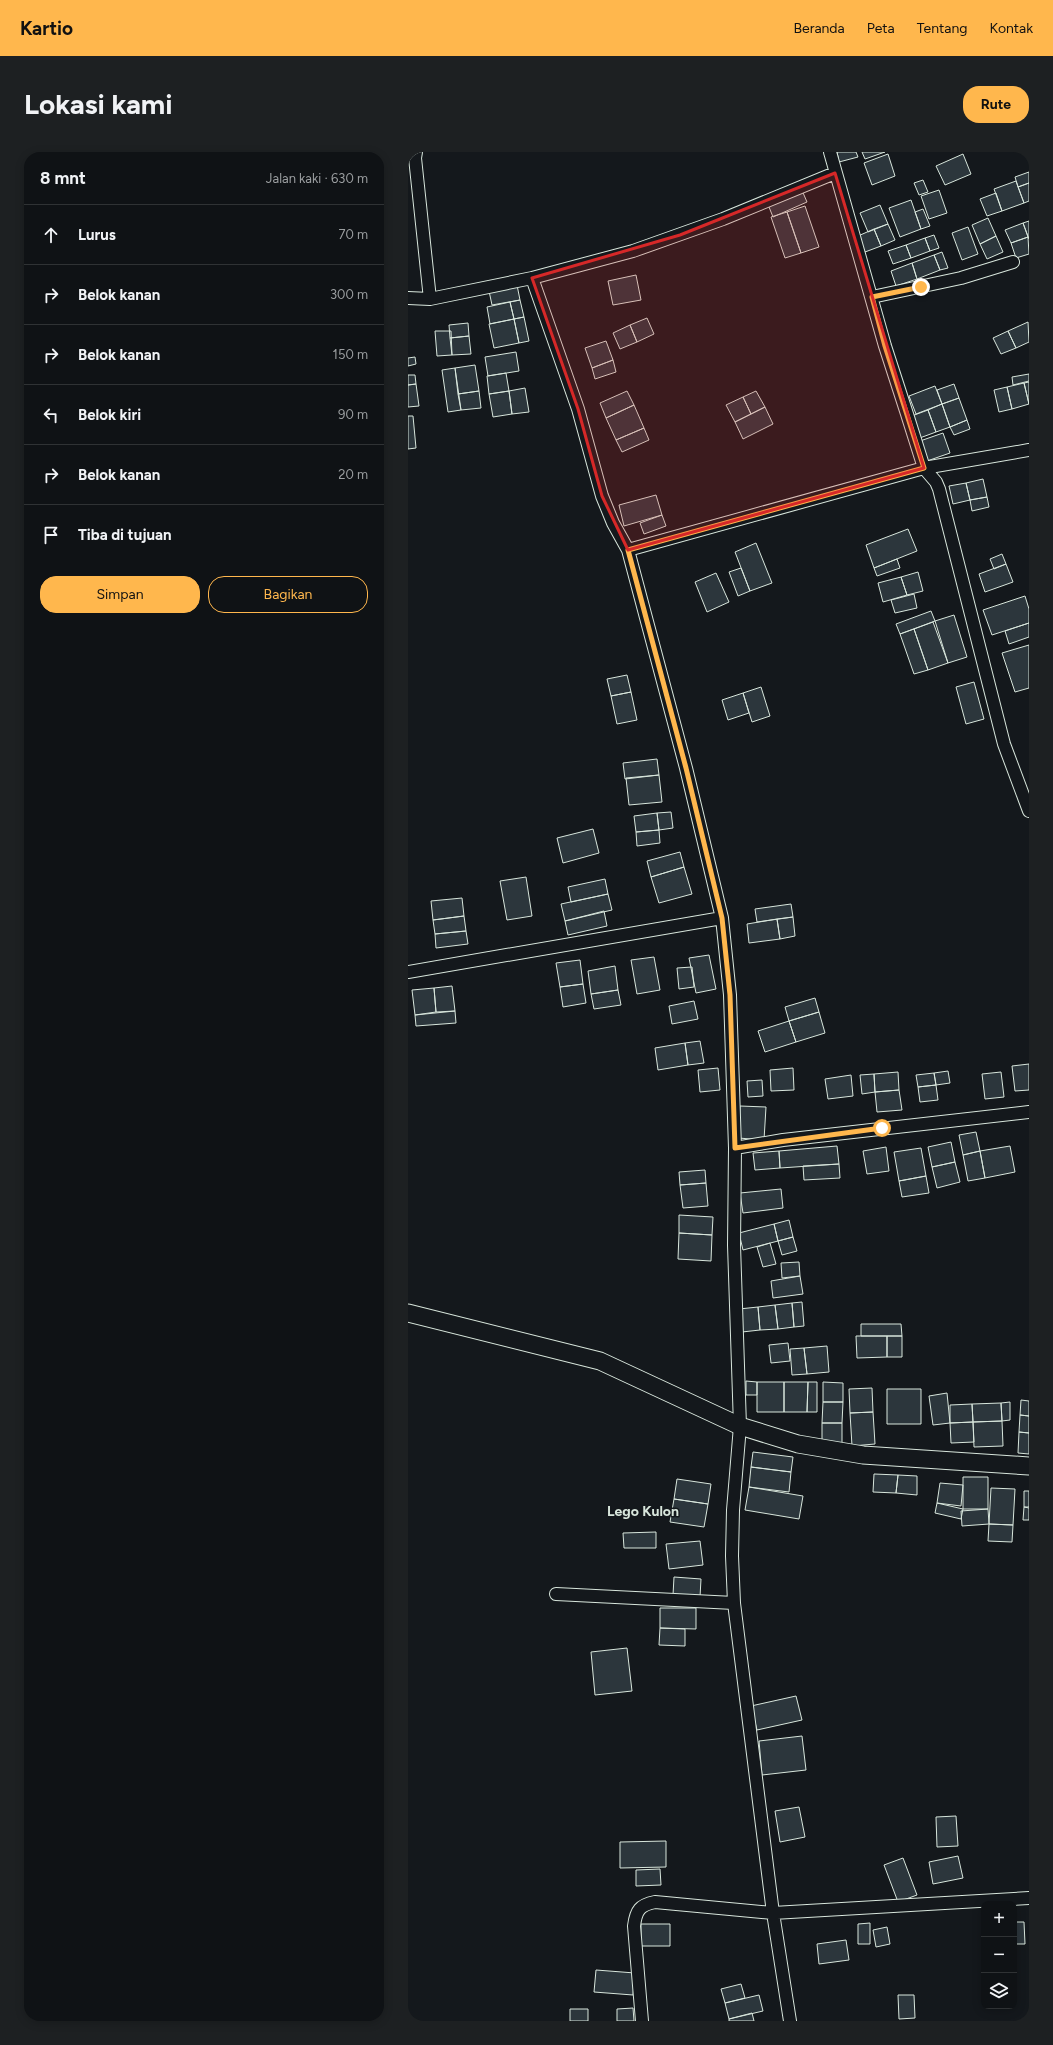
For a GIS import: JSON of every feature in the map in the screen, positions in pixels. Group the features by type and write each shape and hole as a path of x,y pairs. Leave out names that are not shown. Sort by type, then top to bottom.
{"street":[{"path":"416,152 415,158 430,299"},
{"path":"830,152 885,346 924,468 936,482 939,489 1004,744 1029,811"},
{"path":"408,298 430,299 532,278 633,251 680,235 835,173"},
{"path":"872,297 948,281 1013,262"},
{"path":"532,278 578,409 602,496 613,523 628,550 686,768 722,918 730,995 735,1148 734,1245 740,1426 733,1510 732,1556 734,1603 774,1913 790,2021"},
{"path":"628,550 924,468 1029,450"},
{"path":"408,972 722,918"},
{"path":"735,1148 783,1140 1029,1112"},
{"path":"408,1313 600,1361 740,1426 798,1444 864,1455 1029,1466"},
{"path":"556,1594 734,1603"},
{"path":"642,2021 634,1926 635,1914 641,1906 655,1902 774,1913 1029,1898"}],"highlighted area":[{"path":"835,173 924,468 628,550 602,496 578,409 532,278 680,235"}],"building":[{"path":"837,152 856,152 858,157 839,162"},
{"path":"862,152 885,152 865,159"},
{"path":"888,154 895,176 872,185 864,163"},
{"path":"963,154 971,174 945,185 936,166"},
{"path":"1029,172 1029,183 1018,187 1015,177"},
{"path":"923,180 928,192 919,195 914,183"},
{"path":"1016,181 1024,203 1002,211 994,189"},
{"path":"1029,183 1029,201 1024,203 1018,187"},
{"path":"801,188 807,202 773,217 767,202"},
{"path":"939,190 947,213 929,219 921,196"},
{"path":"996,193 1002,211 987,216 980,199"},
{"path":"911,200 921,229 900,237 889,208"},
{"path":"880,205 888,224 868,232 860,213"},
{"path":"805,206 819,247 801,253 787,212"},
{"path":"923,209 930,226 921,229 915,212"},
{"path":"787,212 801,253 785,258 771,217"},
{"path":"988,218 996,236 980,244 972,225"},
{"path":"1029,221 1029,239 1023,223"},
{"path":"1023,223 1028,237 1011,243 1005,230"},
{"path":"888,224 895,240 881,246 874,229"},
{"path":"968,227 978,254 962,260 952,233"},
{"path":"874,229 881,246 865,252 858,236"},
{"path":"934,235 939,248 930,251 925,238"},
{"path":"996,236 1003,252 987,259 980,244"},
{"path":"1028,237 1029,254 1016,258 1011,243"},
{"path":"925,238 930,251 911,258 906,245"},
{"path":"906,245 911,258 893,264 888,251"},
{"path":"942,252 948,268 940,270 934,255"},
{"path":"934,255 940,270 917,279 912,263"},
{"path":"912,263 917,279 896,286 891,271"},
{"path":"636,275 641,300 613,305 608,281"},
{"path":"517,285 520,300 492,305 489,291"},
{"path":"520,300 524,317 514,319 510,302"},
{"path":"510,302 514,319 490,324 487,307"},
{"path":"524,317 529,341 519,343 514,319"},
{"path":"647,318 654,334 637,342 630,325"},
{"path":"514,319 519,343 494,348 489,324"},
{"path":"1028,322 1029,342 1016,348 1008,331"},
{"path":"468,323 469,336 450,338 449,325"},
{"path":"630,325 637,342 620,349 613,333"},
{"path":"435,331 451,331 452,355 437,356"},
{"path":"1008,331 1016,348 1001,354 993,338"},
{"path":"469,336 471,354 452,355 450,338"},
{"path":"606,341 613,360 592,368 585,348"},
{"path":"516,352 519,371 488,376 485,357"},
{"path":"415,357 416,364 408,366 408,358"},
{"path":"613,360 616,372 595,379 592,368"},
{"path":"475,365 479,391 458,394 455,368"},
{"path":"455,368 461,410 448,412 442,370"},
{"path":"506,373 509,391 489,394 487,376"},
{"path":"1029,374 1029,381 1013,385 1012,377"},
{"path":"408,375 415,375 416,384 408,385"},
{"path":"1029,382 1029,404 1024,383"},
{"path":"1024,383 1029,404 1012,409 1007,387"},
{"path":"416,384 419,406 408,407 408,385"},
{"path":"954,384 959,398 942,404 937,390"},
{"path":"935,386 942,404 916,414 909,396"},
{"path":"1007,387 1012,409 999,412 994,390"},
{"path":"525,388 529,412 512,414 509,391"},
{"path":"479,391 481,408 461,410 458,394"},
{"path":"509,391 512,414 493,417 489,394"},
{"path":"627,391 634,405 606,418 600,403"},
{"path":"756,391 765,407 751,414 743,397"},
{"path":"743,397 751,414 735,422 726,405"},
{"path":"959,398 967,420 950,427 942,404"},
{"path":"942,404 950,427 936,432 928,410"},
{"path":"634,405 644,428 616,440 606,418"},
{"path":"765,407 773,424 743,439 735,422"},
{"path":"928,410 936,432 917,439 909,417"},
{"path":"408,416 413,416 416,448 408,449"},
{"path":"967,420 970,429 954,435 950,427"},
{"path":"644,428 649,440 622,452 616,440"},
{"path":"943,433 950,453 927,461 920,441"},
{"path":"983,479 987,497 970,500 966,483"},
{"path":"966,483 970,500 953,504 949,486"},
{"path":"656,495 662,515 624,526 619,505"},
{"path":"987,497 989,507 972,511 970,500"},
{"path":"662,515 666,526 644,534 640,523"},
{"path":"908,529 917,551 874,568 866,545"},
{"path":"756,543 772,583 750,591 735,552"},
{"path":"1002,554 1006,564 994,569 990,559"},
{"path":"897,559 900,568 877,576 874,568"},
{"path":"1006,564 1013,582 985,592 979,574"},
{"path":"741,568 750,591 738,596 729,572"},
{"path":"918,572 923,591 907,595 901,577"},
{"path":"716,573 729,602 707,612 695,582"},
{"path":"901,577 907,595 883,602 878,583"},
{"path":"914,594 917,608 895,613 891,600"},
{"path":"1025,596 1029,609 1029,623 992,635 983,610"},
{"path":"931,611 935,621 900,634 896,624"},
{"path":"954,615 967,657 948,663 935,621"},
{"path":"933,622 948,663 928,670 914,629"},
{"path":"1029,623 1029,637 1009,644 1005,631"},
{"path":"914,629 928,670 914,674 900,634"},
{"path":"1029,645 1029,688 1015,692 1002,653"},
{"path":"627,675 631,692 611,696 607,679"},
{"path":"974,682 984,719 966,724 956,687"},
{"path":"761,687 770,716 752,722 743,693"},
{"path":"631,692 637,720 617,724 611,696"},
{"path":"743,693 749,713 728,720 722,700"},
{"path":"657,759 659,775 625,779 623,763"},
{"path":"659,775 662,802 629,805 626,778"},
{"path":"671,812 673,828 659,830 657,813"},
{"path":"657,813 659,830 636,832 634,816"},
{"path":"593,829 599,853 563,863 557,838"},
{"path":"659,830 660,843 637,846 636,832"},
{"path":"680,852 684,867 651,877 647,861"},
{"path":"684,867 692,894 659,903 651,877"},
{"path":"526,877 532,916 507,920 500,881"},
{"path":"605,879 608,894 571,902 568,887"},
{"path":"608,894 612,910 565,921 561,904"},
{"path":"462,898 464,916 433,920 431,901"},
{"path":"791,904 793,917 757,922 755,909"},
{"path":"604,911 607,926 568,935 565,921"},
{"path":"464,916 466,931 435,934 433,920"},
{"path":"793,917 795,936 780,939 777,919"},
{"path":"777,919 780,939 749,943 747,924"},
{"path":"466,931 468,944 436,948 435,934"},
{"path":"709,955 716,989 696,993 689,958"},
{"path":"654,957 660,990 637,994 631,960"},
{"path":"580,960 583,984 560,987 556,963"},
{"path":"615,966 618,990 591,994 588,971"},
{"path":"692,967 694,987 679,989 677,968"},
{"path":"583,984 586,1003 563,1007 560,987"},
{"path":"452,986 455,1011 436,1012 434,988"},
{"path":"434,988 436,1012 415,1015 412,990"},
{"path":"618,990 621,1005 594,1009 591,994"},
{"path":"815,998 819,1012 789,1021 785,1007"},
{"path":"694,1001 698,1019 672,1024 669,1006"},
{"path":"455,1011 456,1023 416,1026 415,1015"},
{"path":"819,1012 825,1033 796,1042 789,1021"},
{"path":"789,1021 796,1042 765,1052 758,1031"},
{"path":"700,1041 704,1063 688,1065 685,1043"},
{"path":"685,1043 688,1065 658,1070 655,1048"},
{"path":"1029,1064 1029,1090 1015,1091 1012,1066"},
{"path":"718,1068 720,1090 700,1092 698,1070"},
{"path":"793,1068 794,1090 771,1091 770,1070"},
{"path":"948,1071 950,1083 936,1085 934,1073"},
{"path":"898,1072 899,1090 875,1092 874,1074"},
{"path":"1001,1072 1004,1097 985,1099 982,1074"},
{"path":"934,1073 936,1085 918,1087 916,1075"},
{"path":"874,1074 875,1092 862,1094 860,1075"},
{"path":"851,1075 853,1096 828,1099 825,1079"},
{"path":"762,1080 763,1096 748,1097 747,1081"},
{"path":"936,1085 938,1100 920,1102 918,1087"},
{"path":"899,1090 902,1110 877,1112 875,1092"},
{"path":"740,1106 766,1107 764,1140 738,1138"},
{"path":"976,1132 980,1151 963,1155 959,1135"},
{"path":"951,1142 955,1162 932,1167 928,1147"},
{"path":"837,1146 839,1164 780,1168 779,1151"},
{"path":"1010,1146 1015,1172 985,1178 980,1151"},
{"path":"886,1147 889,1171 867,1174 863,1151"},
{"path":"921,1148 926,1176 899,1181 894,1152"},
{"path":"779,1151 780,1168 755,1170 753,1153"},
{"path":"980,1151 985,1178 968,1181 963,1155"},
{"path":"955,1162 960,1182 937,1188 932,1167"},
{"path":"839,1164 840,1178 804,1180 803,1166"},
{"path":"705,1170 706,1183 680,1185 679,1172"},
{"path":"926,1176 929,1193 902,1197 899,1181"},
{"path":"706,1183 708,1206 683,1208 680,1185"},
{"path":"781,1189 783,1208 743,1213 740,1193"},
{"path":"679,1215 713,1217 712,1235 679,1233"},
{"path":"789,1220 793,1237 778,1241 774,1224"},
{"path":"774,1224 778,1241 743,1250 739,1233"},
{"path":"679,1233 712,1235 711,1261 678,1259"},
{"path":"793,1237 797,1251 782,1255 778,1241"},
{"path":"770,1243 776,1264 763,1267 757,1247"},
{"path":"799,1262 800,1276 782,1278 781,1263"},
{"path":"800,1276 803,1294 773,1298 771,1281"},
{"path":"802,1302 804,1326 794,1327 792,1303"},
{"path":"792,1303 794,1327 778,1329 775,1305"},
{"path":"775,1305 778,1329 760,1330 758,1307"},
{"path":"758,1307 760,1330 742,1332 739,1309"},
{"path":"861,1324 901,1324 902,1336 861,1336"},
{"path":"856,1336 887,1336 887,1357 857,1358"},
{"path":"887,1336 902,1336 902,1357 887,1357"},
{"path":"788,1343 790,1361 771,1363 769,1345"},
{"path":"827,1346 829,1372 807,1374 804,1348"},
{"path":"804,1348 807,1374 792,1375 790,1349"},
{"path":"746,1381 757,1382 757,1395 746,1395"},
{"path":"757,1382 784,1382 784,1412 757,1412"},
{"path":"784,1382 808,1382 807,1412 784,1412"},
{"path":"808,1382 817,1382 817,1412 807,1412"},
{"path":"823,1382 843,1383 843,1402 823,1402"},
{"path":"872,1388 873,1412 850,1413 849,1389"},
{"path":"887,1389 921,1389 921,1424 887,1424"},
{"path":"947,1393 950,1423 933,1425 929,1396"},
{"path":"1021,1400 1029,1401 1029,1416 1020,1415"},
{"path":"823,1402 843,1402 842,1423 822,1423"},
{"path":"1010,1402 1010,1420 1002,1421 1001,1403"},
{"path":"1001,1403 1002,1421 973,1422 972,1404"},
{"path":"972,1404 973,1422 950,1423 950,1405"},
{"path":"873,1412 875,1444 852,1446 850,1413"},
{"path":"1020,1415 1029,1416 1029,1433 1019,1432"},
{"path":"1002,1421 1003,1446 974,1447 973,1422"},
{"path":"973,1422 974,1442 951,1443 950,1423"},
{"path":"822,1423 842,1423 842,1446 822,1445"},
{"path":"1019,1432 1029,1433 1029,1454 1018,1453"},
{"path":"753,1452 793,1457 791,1472 751,1467"},
{"path":"751,1467 791,1472 789,1492 749,1487"},
{"path":"874,1474 898,1475 896,1493 873,1492"},
{"path":"898,1475 917,1476 917,1495 896,1493"},
{"path":"963,1477 988,1477 988,1509 963,1509"},
{"path":"677,1479 711,1484 708,1504 674,1499"},
{"path":"940,1483 963,1485 961,1506 937,1503"},
{"path":"749,1487 803,1496 799,1519 745,1510"},
{"path":"991,1488 1015,1489 1013,1525 989,1524"},
{"path":"1024,1491 1029,1491 1029,1507 1024,1507"},
{"path":"674,1499 708,1504 704,1527 670,1522"},
{"path":"937,1503 963,1509 961,1519 935,1513"},
{"path":"1024,1507 1029,1508 1029,1520 1023,1520"},
{"path":"988,1509 989,1524 962,1526 961,1511"},
{"path":"989,1524 1013,1525 1012,1542 988,1541"},
{"path":"656,1532 656,1548 624,1548 623,1533"},
{"path":"700,1541 703,1565 669,1569 666,1544"},
{"path":"674,1577 701,1579 700,1597 673,1595"},
{"path":"660,1608 696,1608 696,1629 660,1628"},
{"path":"660,1628 685,1629 685,1646 659,1645"},
{"path":"627,1648 632,1691 595,1695 591,1652"},
{"path":"796,1696 802,1720 757,1730 751,1706"},
{"path":"802,1736 806,1770 762,1775 759,1741"},
{"path":"799,1807 805,1837 780,1842 775,1811"},
{"path":"956,1816 958,1846 937,1847 936,1817"},
{"path":"666,1841 666,1867 620,1868 620,1842"},
{"path":"958,1856 963,1878 933,1884 929,1862"},
{"path":"903,1858 917,1895 898,1902 884,1865"},
{"path":"660,1869 661,1885 636,1886 636,1870"},
{"path":"1017,1922 1024,1922 1025,1944 1017,1944"},
{"path":"870,1923 870,1944 858,1944 858,1924"},
{"path":"641,1924 670,1924 670,1946 641,1946"},
{"path":"887,1927 890,1944 876,1947 873,1930"},
{"path":"846,1940 849,1960 819,1964 817,1944"},
{"path":"596,1970 635,1973 633,1995 594,1992"},
{"path":"741,1984 745,1998 725,2003 721,1989"},
{"path":"759,1995 763,2011 729,2019 725,2003"},
{"path":"898,1995 914,1995 915,2018 899,2019"},
{"path":"633,2008 634,2021 617,2021 617,2009"},
{"path":"570,2009 588,2009 588,2021 570,2021"},
{"path":"752,2013 754,2021 729,2021 729,2019"}],"district":[{"name":"Lego Kulon","path":"643,1511"}],"route":[{"path":"882,1128 820,1137 783,1140 735,1148 730,995 722,918 686,768 628,550 924,468 885,346 872,297 921,287"}]}
